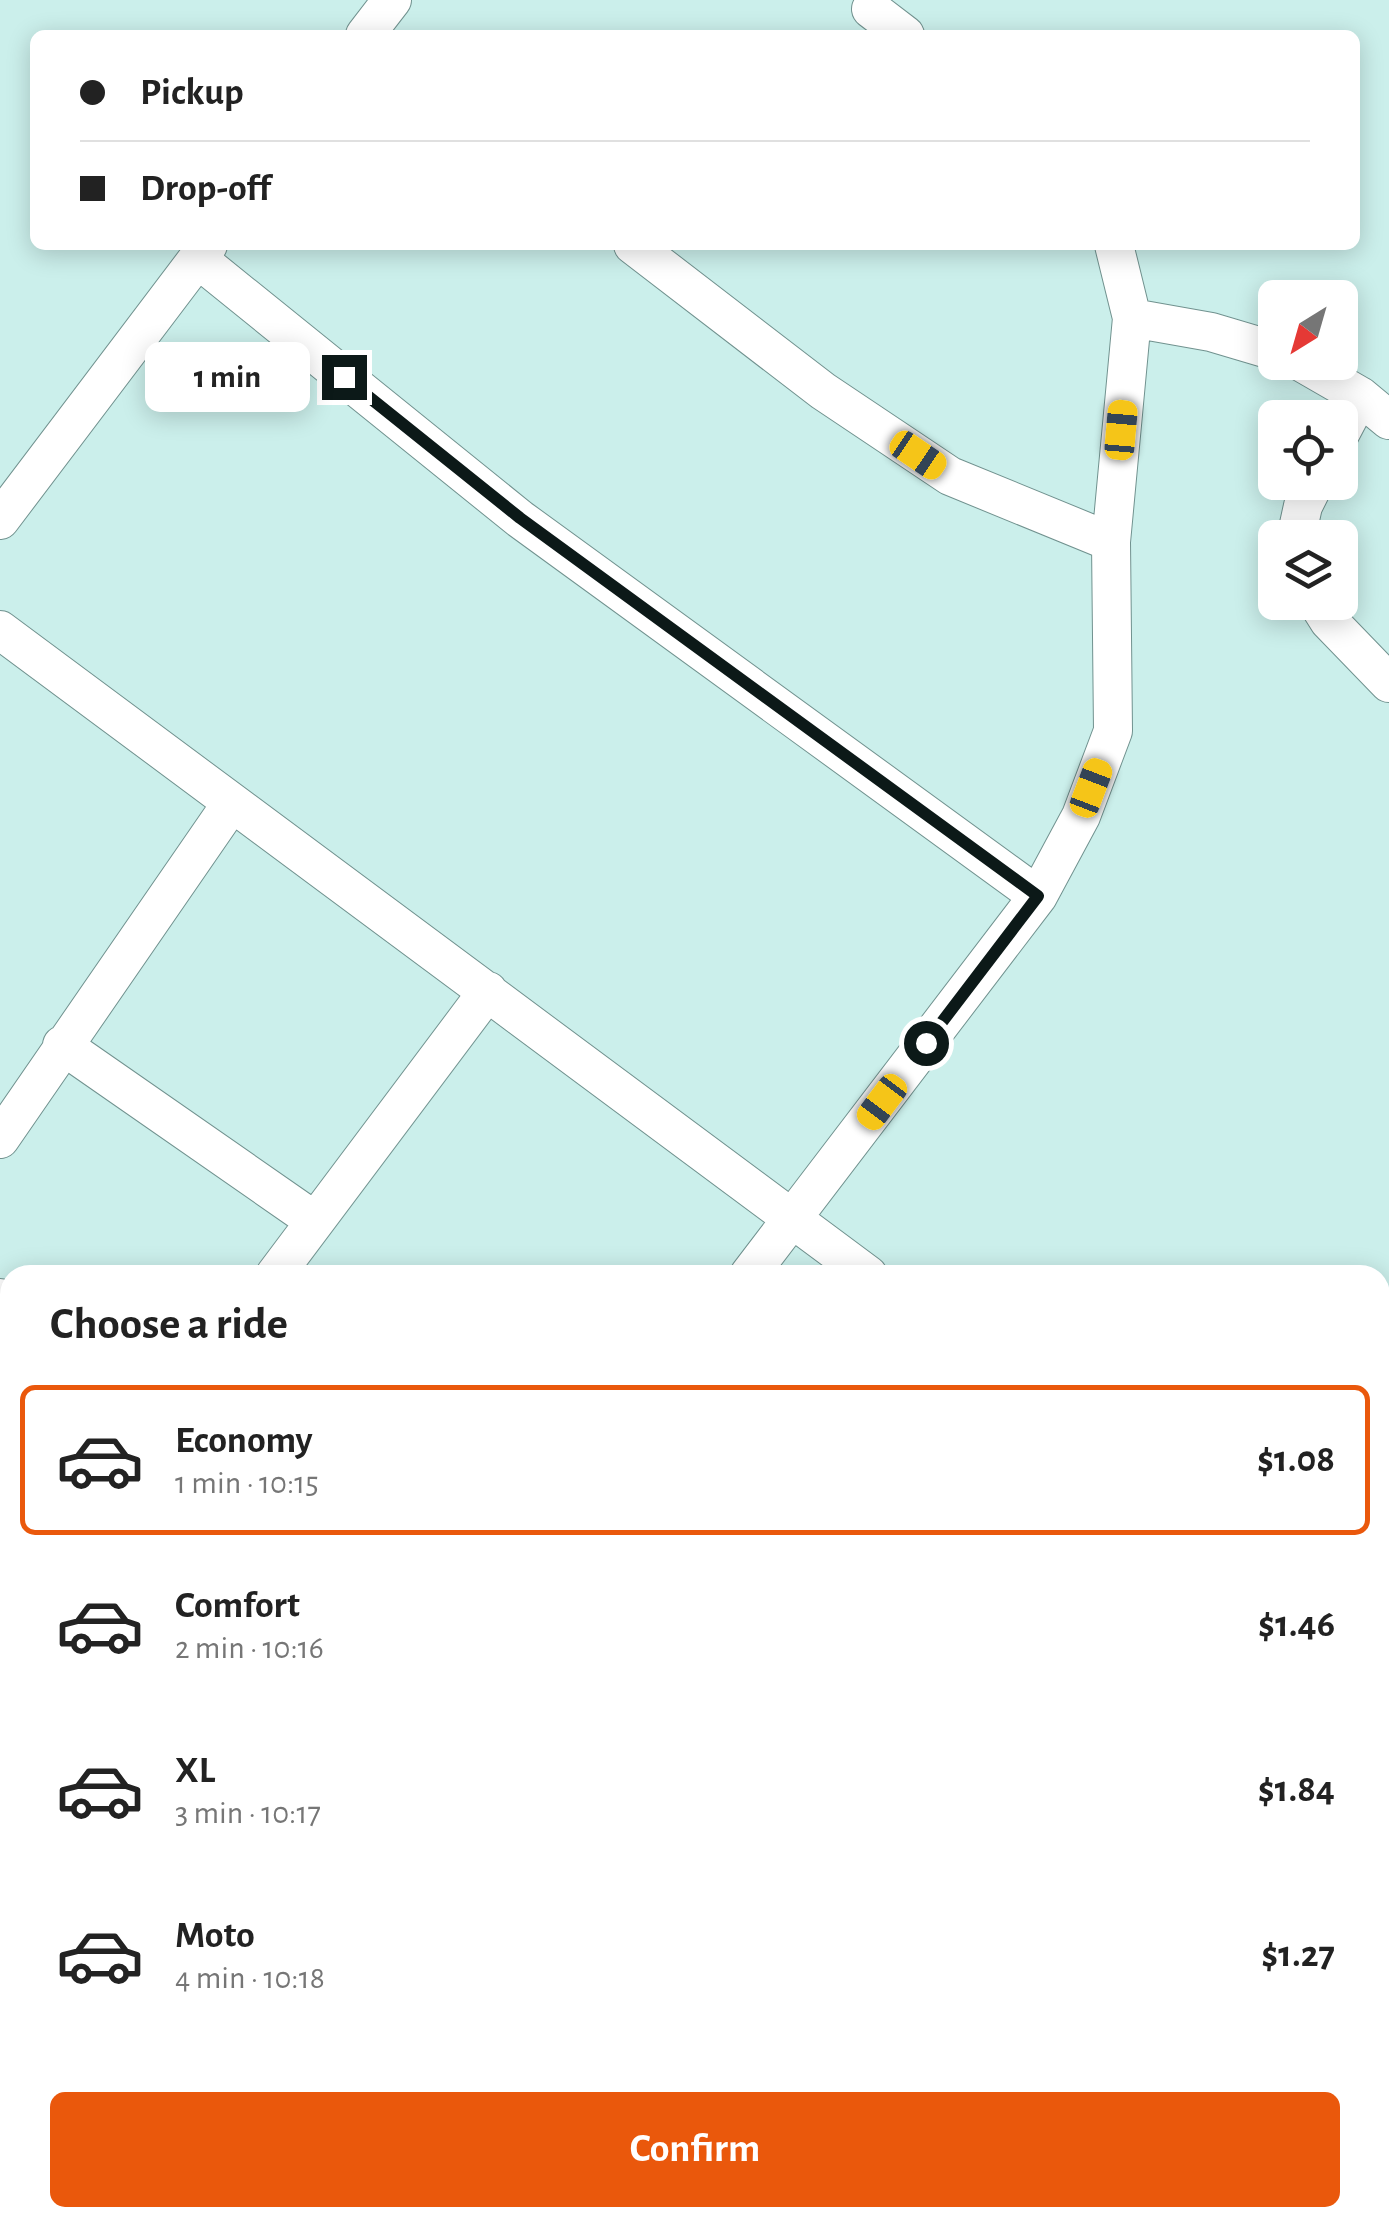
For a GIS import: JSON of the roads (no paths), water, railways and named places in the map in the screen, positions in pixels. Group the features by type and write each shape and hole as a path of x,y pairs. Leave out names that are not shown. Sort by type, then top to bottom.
{"street":[{"path":"370,30 392,0"},
{"path":"869,3 899,30"},
{"path":"639,250 823,392 950,476 1111,542"},
{"path":"757,1265 1038,896 1080,816 1112,732 1111,542 1132,318 1115,250"},
{"path":"0,520 203,252 520,518 1038,896"},
{"path":"1132,318 1211,332 1258,346"},
{"path":"1332,380 1360,396 1389,420"},
{"path":"1358,400 1360,396"},
{"path":"1328,620 1389,683"},
{"path":"0,630 854,1265"},
{"path":"0,1139 231,804"},
{"path":"282,1265 488,991"},
{"path":"62,1046 315,1221"}]}
